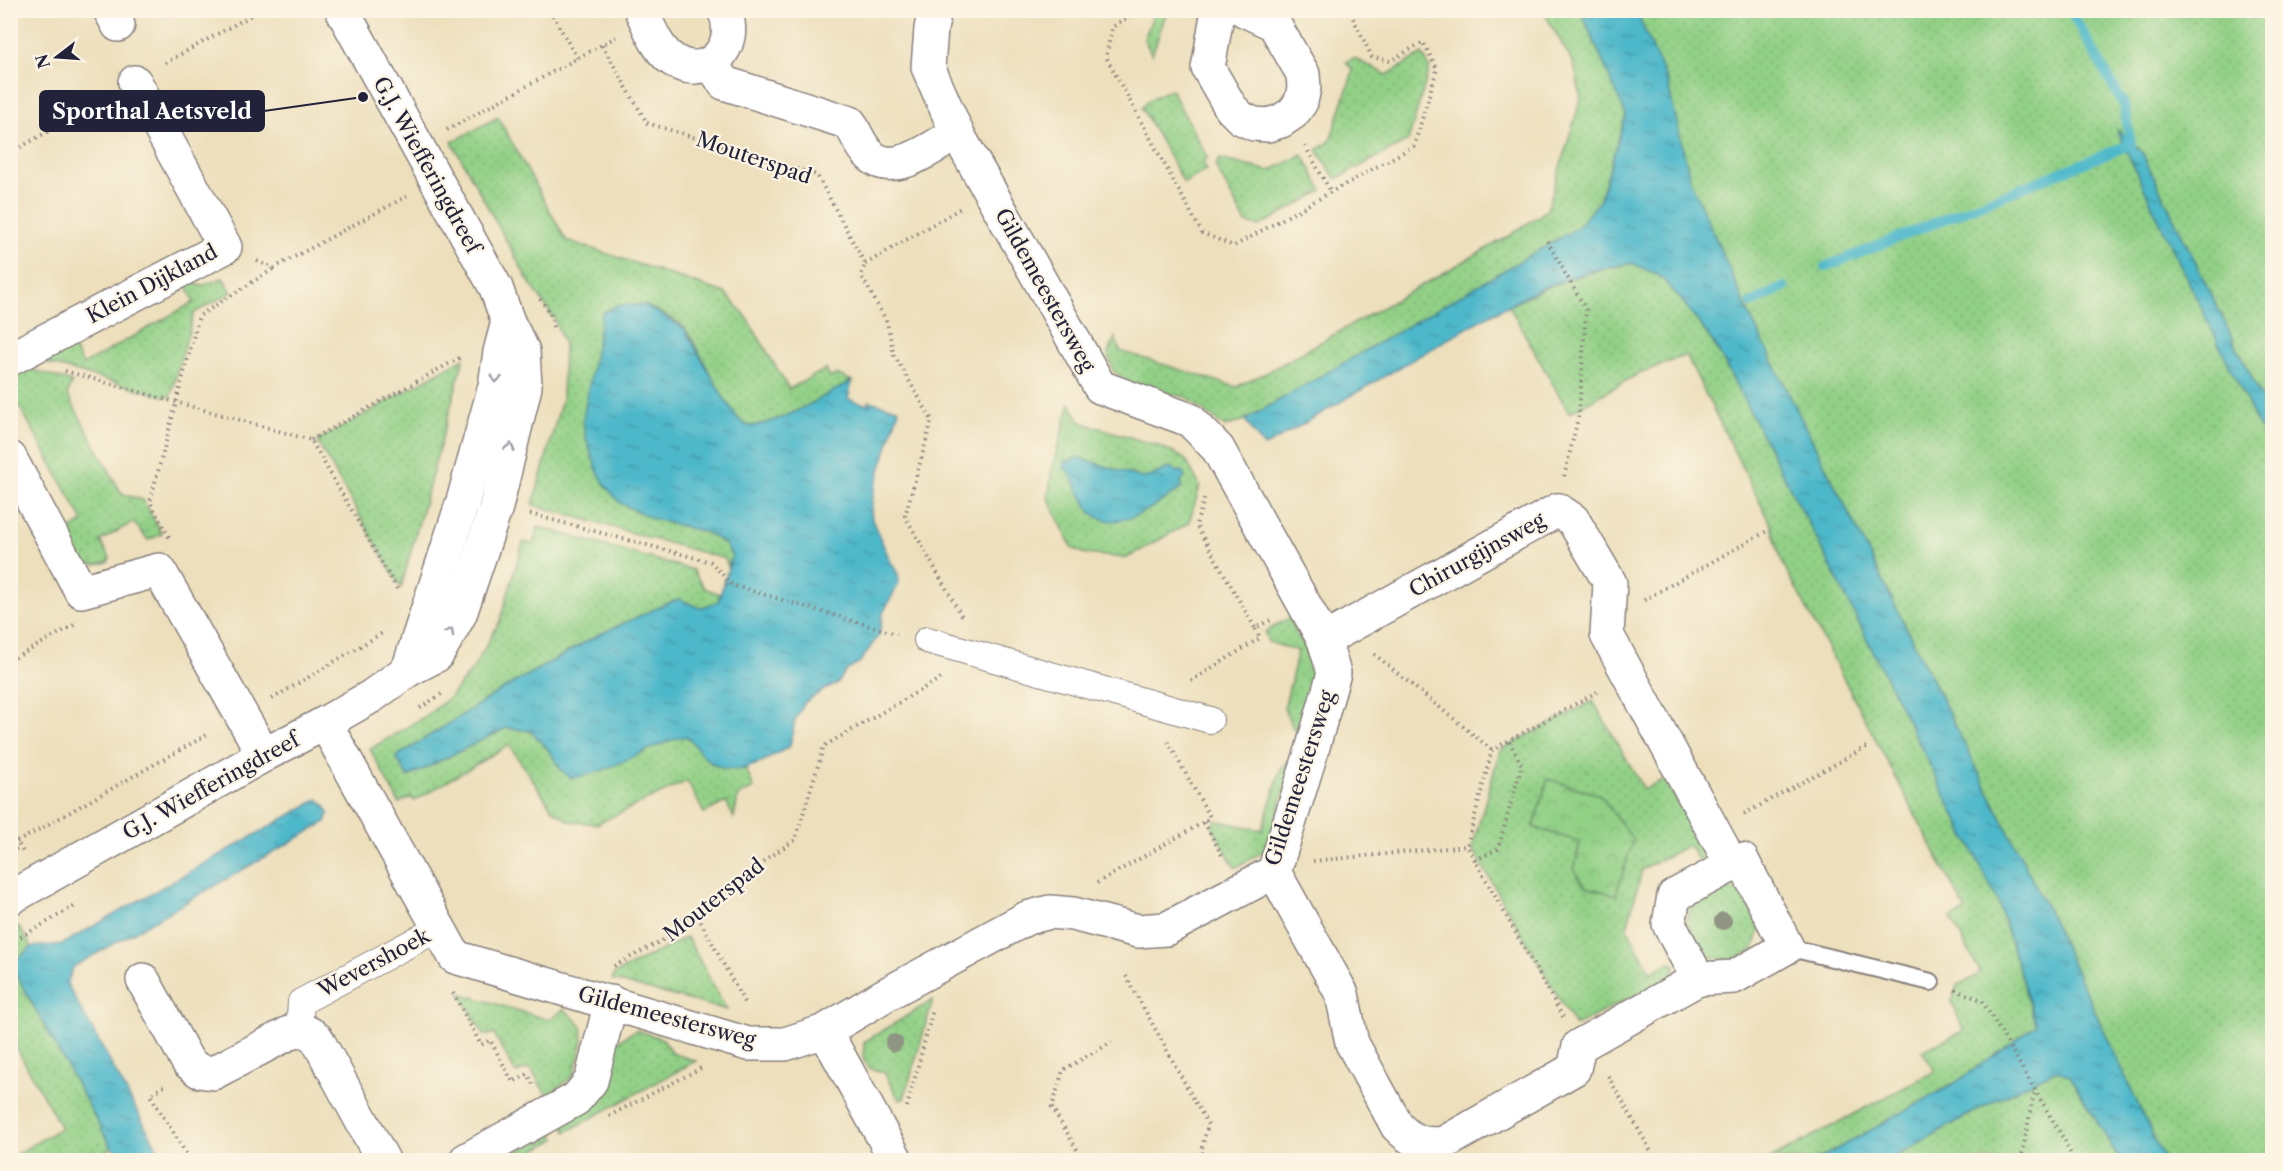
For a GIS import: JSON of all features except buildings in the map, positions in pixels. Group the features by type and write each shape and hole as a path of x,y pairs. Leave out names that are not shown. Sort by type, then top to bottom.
{"street":[{"name":"G.J. Wiefferingdreef","path":"10,898 325,723 372,696 408,670 438,655 460,614 496,507 525,387 523,351 508,322 496,288 342,10"},
{"path":"643,15 668,57 689,67 711,63 720,56 730,35 724,10"},
{"name":"Gildemeestersweg","path":"325,723 455,957 748,1044 785,1044 825,1031 1027,918 1050,912 1073,914 1138,931 1166,929 1275,868 1334,673 1334,634 1303,603 1218,449 1190,420 1100,387 957,133 928,67 935,10"},
{"path":"1218,10 1208,68 1231,108 1241,118 1254,124 1268,125 1281,121 1301,102 1304,88 1303,74 1274,24 1244,10"},
{"path":"711,63 724,83 850,123 866,151 874,159 884,163 906,162 957,133"},
{"name":"Klein Dijkland","path":"12,358 225,247 135,82"},
{"path":"10,458 81,591 159,570 240,717 264,755"},
{"name":"Chirurgijnsweg","path":"1334,634 1558,510 1573,520 1610,583 1607,635 1712,832 1732,865 1742,860 1787,947"},
{"path":"927,640 1210,720"},
{"path":"1698,979 1669,924 1674,896 1732,865"},
{"path":"1275,868 1342,994 1352,1043 1397,1126 1418,1152 1430,1145 1444,1143 1574,1069 1584,1044 1698,979 1734,977 1787,947"},
{"name":"Wevershoek","path":"299,1030 301,1002 440,928"},
{"path":"143,980 193,1068 206,1073 213,1073 293,1031 306,1031 317,1039 383,1161"},
{"path":"466,1161 576,1099 591,1081 611,1002"},
{"path":"825,1031 895,1159"}],"lane":[{"path":"1787,947 1931,982"}],"path":[{"path":"163,65 261,10"},
{"path":"550,10 577,58"},
{"path":"172,542 150,502 199,316 273,268 412,194 421,156 444,131 602,45 643,15"},
{"name":"Mouterspad","path":"602,45 646,123 817,175 866,264 861,276 887,322 894,355 932,420 905,516 983,656 824,746 795,840 766,859 748,879 685,917 678,932 601,973 611,1002"},
{"path":"10,153 135,82"},
{"path":"1288,116 1331,192"},
{"path":"866,264 963,207 967,192 983,179"},
{"path":"1547,241 1586,310 1579,414 1558,510"},
{"path":"225,247 273,268"},
{"path":"536,295 550,313 554,334"},
{"path":"311,440 469,352 466,364"},
{"path":"12,358 311,440 401,597"},
{"path":"1087,888 1210,817 1163,734 1172,693 1260,638 1196,525 1218,449"},
{"path":"525,513 711,562 732,585 890,632"},
{"path":"1608,620 1767,531"},
{"path":"10,661 87,617 81,591"},
{"path":"1255,628 1303,603"},
{"path":"17,842 240,717 389,629"},
{"path":"1334,634 1492,750"},
{"path":"1628,674 1492,750 1467,846 1656,1161"},
{"path":"411,713 441,697 448,688"},
{"path":"1475,860 1498,849 1522,765 1509,741"},
{"path":"1712,832 1870,745"},
{"path":"1204,822 1239,889"},
{"path":"1275,868 1467,846"},
{"path":"10,852 20,847"},
{"path":"10,943 78,904"},
{"path":"604,1119 748,1044 756,1024 695,911"},
{"path":"895,1159 946,962"},
{"path":"1126,976 1208,1125 1201,1151 1206,1161"},
{"path":"1931,982 1982,1000 2066,1143 2073,1161"},
{"path":"449,986 481,1045 490,1040 513,1082 528,1074 550,1113"},
{"path":"1083,1161 1052,1107 1063,1070 1112,1042"},
{"path":"186,1161 187,1155 150,1095 193,1068"},
{"path":"2021,1161 2035,1092"}],"green space":[{"path":"1167,11 1152,55 1144,39 1154,13"},
{"path":"1543,11 1581,11 1626,115 1600,200 1577,229 1245,420 1225,427 1186,397 1138,388 1113,371 1108,353 1115,337 1120,351 1236,387 1266,373 1509,236 1547,210 1581,98 1574,65"},
{"path":"1636,11 2272,11 2272,419 2141,151 2117,130 2272,453 2272,1160 2164,1160 2048,911 1749,314 1691,183 1667,81"},
{"path":"1422,54 1430,67 1408,141 1336,179 1317,150 1330,141 1353,71 1346,62 1354,58 1387,75"},
{"path":"1171,89 1207,157 1203,163 1207,170 1184,183 1142,108 1148,100"},
{"path":"498,117 566,240 725,293 746,316 789,389 826,369 830,378 837,374 852,381 787,416 748,427 728,407 685,329 672,318 645,305 586,438 597,470 606,486 681,525 708,533 725,544 732,556 728,566 725,559 533,505 562,399 564,345 555,320 528,280 452,142"},
{"path":"1303,155 1322,191 1260,226 1246,223 1215,166 1220,159 1269,171"},
{"path":"1633,263 1660,276 1681,299 1715,345 1818,541 1998,901 2036,1026 1955,1083 1817,1160 1768,1160 1935,1071 1922,1051 1963,1031 1952,1001 1957,985 1975,977 1980,972 1951,918 1966,911 1781,560 1771,525 1686,355 1638,374 1569,413 1509,306 1569,279"},
{"path":"223,278 232,292 194,313 170,398 39,361 69,346 73,347 83,365 194,302 185,281 188,280 201,286"},
{"path":"464,358 401,588 317,441"},
{"path":"27,368 72,382 67,394 122,494 143,500 162,534 148,540 133,522 100,541 110,558 108,562 92,565 75,555 63,535 83,521 20,407 11,411 11,380"},
{"path":"1070,403 1080,422 1156,445 1186,460 1200,486 1189,523 1127,558 1085,554 1072,548 1048,498 1052,468","holes":["1076,457 1142,478 1150,477 1170,467 1178,472 1091,512 1069,471 1066,460 1069,462"]},
{"path":"538,527 693,570 704,588 720,594 718,602 700,608 679,599 598,635 503,689 396,757 408,777 506,728 531,731 549,750 561,770 600,770 662,742 685,735 713,764 725,768 746,769 754,788 738,796 734,818 726,802 704,813 687,781 597,824 569,821 552,809 509,745 414,801 411,797 399,803 370,749 427,715 449,698 474,667 500,621 523,542 533,544"},
{"path":"1289,618 1318,672 1301,733 1294,730 1284,709 1298,651 1268,642 1265,632"},
{"path":"1593,701 1644,789 1665,779 1705,852 1700,863 1689,845 1642,869 1627,928 1651,973 1669,962 1675,965 1673,976 1575,1026 1472,848 1500,750"},
{"path":"1288,761 1294,761 1266,850 1235,868 1212,826 1216,820 1262,830 1281,768"},
{"path":"1548,779 1600,795 1633,840 1616,895 1586,887 1574,871 1580,842 1533,827"},
{"path":"1722,886 1743,893 1761,925 1754,949 1732,961 1705,956 1686,921 1691,906"},
{"path":"18,926 32,947 11,965 11,930"},
{"path":"687,937 727,1010 612,980 614,974"},
{"path":"11,965 112,1148 90,1160 11,1160 10,1158 61,1128 11,1038"},
{"path":"460,993 549,1020 564,1009 582,1026 583,1041 573,1076 547,1096 530,1068 516,1073 494,1034 484,1035"},
{"path":"933,1000 904,1099 899,1100 884,1072 868,1068 863,1059 864,1042"},
{"path":"636,1030 663,1039 672,1053 696,1061 566,1132 563,1123 612,1045"},
{"path":"2056,1070 2070,1076 2120,1160 1890,1160 1975,1111"},
{"path":"553,1130 556,1139 535,1150 533,1160 502,1160"}],"water":[{"path":"1581,11 1636,11 1667,81 1691,183 1749,314 2048,911 2164,1160 2120,1160 2070,1076 2056,1070 1975,1111 1889,1160 1817,1160 1955,1083 2036,1025 1998,901 1818,541 1715,345 1681,299 1660,276 1632,263 1593,270 1539,289 1477,322 1264,447 1245,420 1577,228 1600,200 1626,115"},
{"path":"2116,128 2141,151 2272,419 2272,453 2164,231"},
{"path":"618,305 645,305 684,328 724,398 739,420 748,426 773,421 787,415 852,381 848,399 869,405 869,401 899,409 874,491 871,510 872,520 898,574 899,583 883,613 879,635 860,662 845,672 837,684 805,702 795,720 790,746 747,768 725,768 714,764 703,756 693,742 685,736 600,771 571,778 561,770 549,750 531,731 506,728 408,777 396,757 503,689 598,635 679,599 700,608 718,602 732,556 725,544 708,533 651,518 620,503 597,470 586,438 583,420 602,313"},
{"path":"1076,457 1142,478 1150,477 1170,467 1177,472 1182,471 1185,477 1178,491 1148,510 1125,519 1113,521 1102,519 1092,513 1069,471 1064,469 1065,460 1069,462"},
{"path":"318,799 329,813 326,822 73,967 67,984 164,1160 131,1160 126,1154 112,1148 11,965 32,947 62,944"}],"waterway":[{"path":"1825,267 2131,144 2124,105 2070,10"},
{"path":"1751,303 1784,287"}],"place":[{"name":"Sporthal Aetsveld","path":"363,97"}]}
